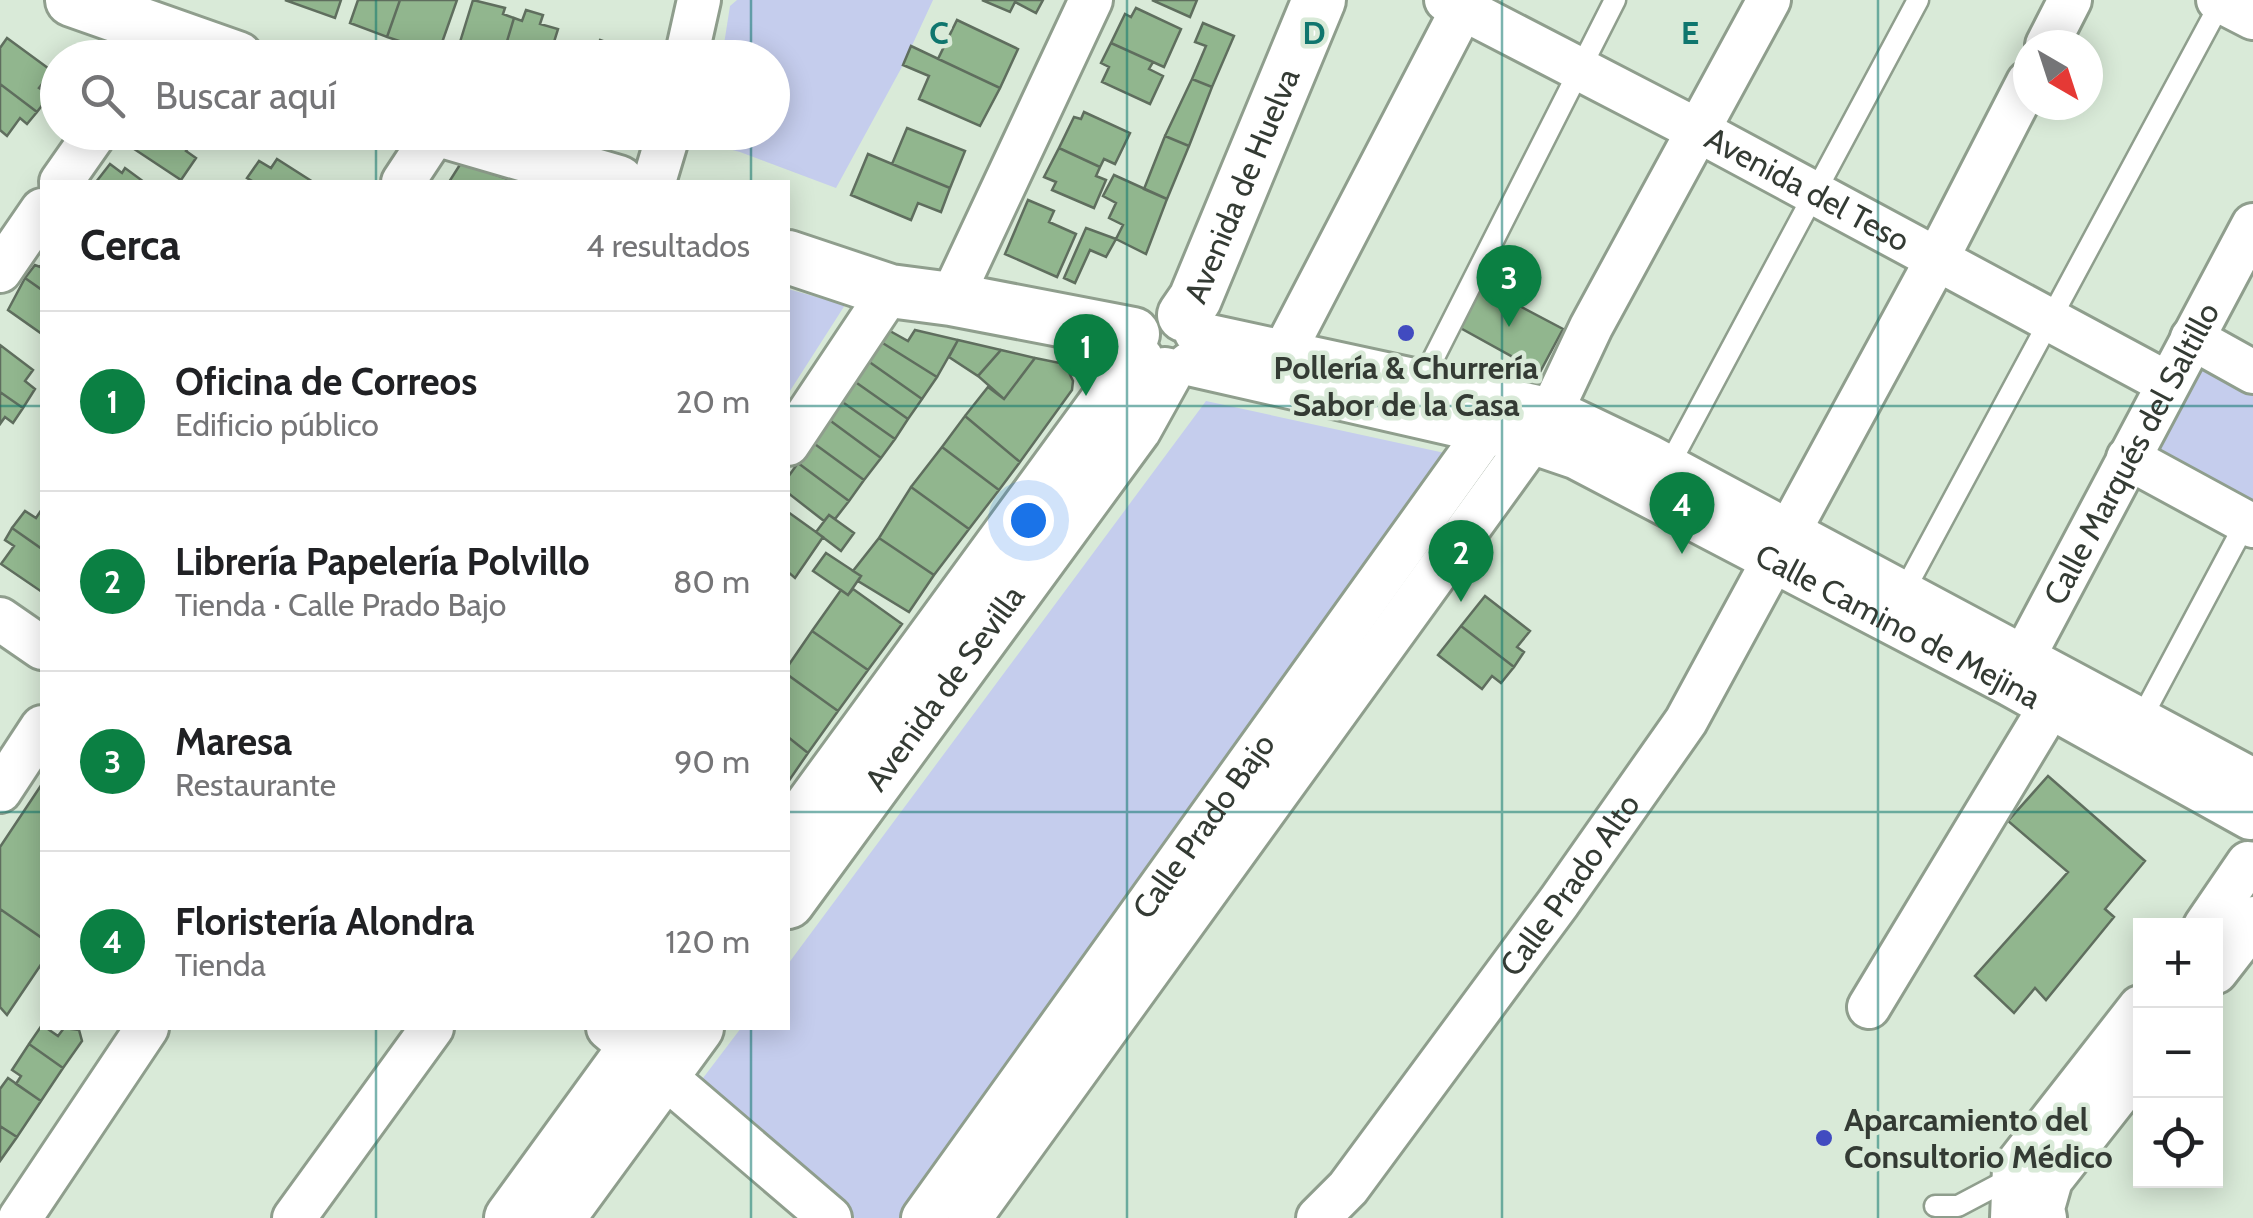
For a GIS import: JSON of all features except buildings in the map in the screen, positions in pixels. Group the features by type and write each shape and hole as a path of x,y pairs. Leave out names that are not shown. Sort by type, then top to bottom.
{"street":[{"path":"72,0 148,40"},
{"path":"690,40 699,0"},
{"path":"951,299 1091,0"},
{"name":"Avenida de Huelva","path":"1165,341 1279,0"},
{"name":"Avenida de Huelva","path":"1165,341 1195,300 1318,0"},
{"name":"Calle Prado Bajo","path":"970,1218 1541,426 1769,0"},
{"path":"2055,30 2070,0"},
{"path":"1280,367 1458,3"},
{"name":"Avenida del Teso","path":"1458,3 2167,382"},
{"name":"Calle Prado Alto","path":"1318,1218 1360,1172 1559,902 1686,721 1937,260 2013,111"},
{"path":"62,180 83,150"},
{"path":"403,180 424,150"},
{"path":"508,150 611,180"},
{"path":"655,180 664,150"},
{"path":"0,271 40,213"},
{"name":"Calle Marqués del Saltillo","path":"2017,670 2253,225"},
{"name":"Calle Camino de Mejina","path":"790,258 890,291 951,299 1280,367 1486,432 1541,426"},
{"path":"790,441 890,291"},
{"path":"2192,338 2253,372"},
{"name":"Avenida de Sevilla","path":"790,835 1165,341"},
{"name":"Avenida de Sevilla","path":"790,899 1135,428 1165,341"},
{"name":"Calle Camino de Mejina","path":"1280,367 1422,381 1541,426 1668,467 1782,547 2017,670 2141,719 2252,804"},
{"name":"Calle Camino de Mejina","path":"1541,426 1554,448 1782,547 1903,593 2017,670 2050,707 2252,804"},
{"name":"Calle Prado Bajo","path":"923,1218 1486,432"},
{"path":"2128,458 2250,524"},
{"path":"0,618 40,647"},
{"path":"1869,1007 2050,707"},
{"path":"0,791 40,730"},
{"path":"2212,918 2251,871 2252,804"},
{"path":"2223,963 2253,918"},
{"path":"2133,1076 2051,1180 2024,1206 2014,1168 2139,1008"},
{"path":"20,1218 147,1030"},
{"path":"294,1218 431,1030"},
{"path":"510,1218 638,1044 690,1030"},
{"path":"558,1218 638,1044"},
{"path":"638,1044 830,1218"}],"lane":[{"path":"1422,381 1615,0"},
{"path":"1668,467 1918,0"},
{"path":"1903,593 2050,320 2231,6"},
{"path":"2141,719 2250,524"},
{"path":"1935,1206 2024,1206"}],"shaded area":[{"path":"737,0 933,0 903,65 836,188 732,150 790,150 790,40 725,40 730,6"},
{"path":"790,290 845,305 790,391"},
{"path":"2192,338 2253,372 2253,526 2128,458"},
{"path":"1206,401 1454,455 906,1218 855,1218 700,1082 739,1030 790,1030 790,961"}],"place":[{"name":"Maresa","path":"1509,327"},
{"name":"Pollería & Churrería Sabor de la Casa","path":"1406,333"},
{"name":"Oficina de Correos","path":"1086,396"},
{"name":"Floristería Alondra","path":"1682,554"},
{"name":"Librería Papelería Polvillo","path":"1461,602"},
{"name":"Aparcamiento del Consultorio Médico","path":"1824,1138"}]}
